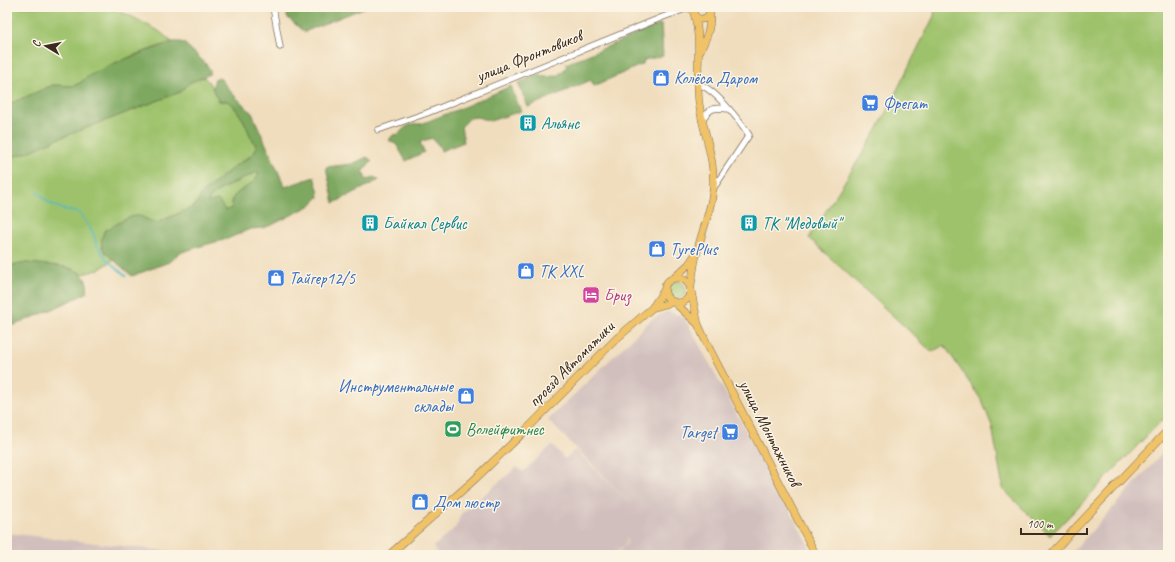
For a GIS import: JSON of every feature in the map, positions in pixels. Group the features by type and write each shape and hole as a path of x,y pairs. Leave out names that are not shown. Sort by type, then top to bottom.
{"main road":[{"name":"улица Монтажников","path":"691,7 696,17 700,52 698,84 702,120 712,163 713,189 696,254 691,290 698,324 816,555"},
{"name":"улица Монтажников","path":"700,52 709,28 709,10"},
{"path":"696,17 699,19 706,18 709,10"},
{"name":"улица Монтажников","path":"674,278 689,264 696,254"},
{"path":"679,277 685,279 689,283 691,290 687,299 680,303 674,302 667,297 665,289 668,282 674,278 679,277"},
{"name":"проезд Автоматики","path":"389,555 527,430 616,340 652,308 665,289"},
{"name":"улица Монтажников","path":"674,302 698,324"},
{"name":"проезд Автоматики","path":"652,308 674,302"},
{"path":"1050,555 1168,430"}],"street":[{"path":"273,7 280,47"},
{"name":"улица Фронтовиков","path":"378,130 427,113 682,8 691,7"},
{"path":"698,84 707,88 729,109 743,125 749,135 713,189"},
{"path":"702,120 707,112 714,108 729,109"}],"shaded area":[{"path":"667,311 684,317 814,555 615,555 627,543 626,537 626,543 614,555 439,555 433,547 456,527 461,514 517,467 523,472 552,445 565,459 575,450 631,504 548,420 651,320"},
{"path":"1168,447 1168,555 1070,555"},
{"path":"7,533 184,553 184,555 7,555"}],"green space":[{"path":"7,7 104,7 129,15 159,31 172,42 134,55 87,77 80,83 73,86 53,85 7,105"},
{"path":"288,7 366,7 304,32 287,17"},
{"path":"935,7 1168,7 1168,414 1050,536 1003,489 992,426 982,401 944,345 932,352 809,238 877,130 934,16"},
{"path":"661,24 663,56 644,60 643,64 594,86 591,80 528,107 518,83 541,74 543,77 557,76 567,67 566,64"},
{"path":"172,42 184,43 207,65 210,74 189,83 180,92 55,140 26,153 7,158 7,105 53,85 73,86 112,64"},
{"path":"203,77 210,85 219,101 227,101 233,105 244,121 256,146 256,150 250,156 235,166 202,193 195,206 157,223 146,219 135,218 124,221 104,231 102,240 103,247 107,254 114,260 98,270 83,274 70,268 58,266 27,263 7,266 7,158 26,153 55,140 180,92 188,83"},
{"path":"219,77 232,93 252,113 285,187 314,177 319,197 311,205 272,225 263,228 250,229 227,239 179,253 169,262 132,276 103,249 102,237 104,231 131,217 140,216 157,223 195,206 202,193 235,166 250,157 256,150 256,145 244,121 233,105 227,101 219,101 215,95 213,85 215,79","holes":["259,172 258,176 252,183 234,196 231,209 225,210 219,201 216,200 208,203 212,196 224,188"]},
{"path":"511,86 521,111 490,121 477,117 470,118 461,127 464,142 441,151 440,147 432,138 420,142 424,152 406,161 396,144 389,140 393,135 399,134 408,126 421,124"},
{"path":"367,157 372,161 363,171 366,180 374,177 379,180 334,203 326,167 352,164"},
{"path":"259,172 256,179 234,196 231,209 225,210 216,200 208,203 216,192"},
{"path":"27,263 56,266 76,271 83,276 87,283 87,293 7,328 7,266"},
{"path":"673,281 681,281 686,286 684,297 681,299 673,299 668,294 668,286"}],"waterway":[{"path":"37,192 48,202 62,209 77,212 82,216 93,233 97,245 107,260 126,276"}],"place":[{"name":"Колёса Даром","path":"661,78"},
{"name":"Фрегат","path":"870,103"},
{"name":"Альянс","path":"528,123"},
{"name":"Байкал Сервис","path":"370,223"},
{"name":"ТК \"Медовый\"","path":"749,223"},
{"name":"TyrePlus","path":"657,249"},
{"name":"ТК XXL","path":"526,271"},
{"name":"Тайгер12/5","path":"276,278"},
{"name":"Бриз","path":"591,295"},
{"name":"Инструментальные склады","path":"466,396"},
{"name":"Волейфитнес","path":"453,429"},
{"name":"Target","path":"730,432"},
{"name":"Дом люстр","path":"420,502"}]}
